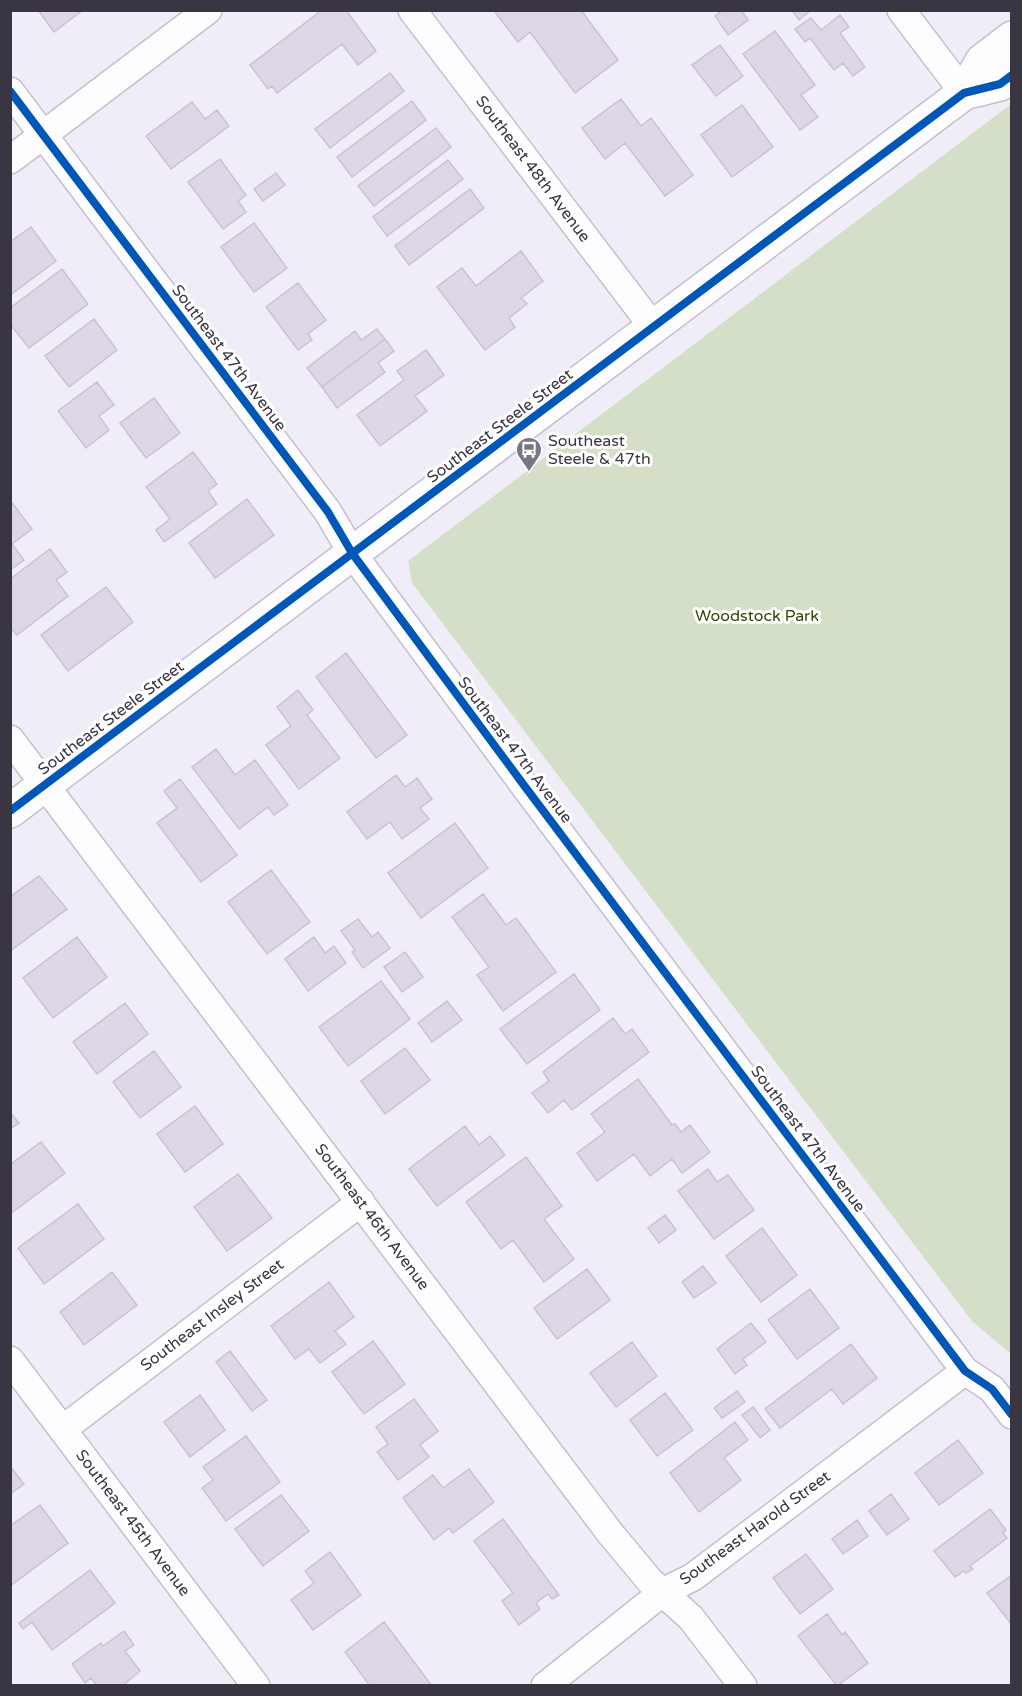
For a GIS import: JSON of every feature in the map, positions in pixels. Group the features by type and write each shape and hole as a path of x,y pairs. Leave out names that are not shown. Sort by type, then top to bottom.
{"street":[{"path":"10,160 208,10"},
{"name":"Southeast 48th Avenue","path":"412,10 654,328"},
{"path":"902,10 964,93"},
{"name":"Southeast Steele Street","path":"964,93 982,61 1011,38"},
{"name":"Southeast Steele Street","path":"10,812 964,93 1000,84 1011,75"},
{"name":"Southeast 47th Avenue","path":"10,91 328,512 352,553 526,788 965,1371 992,1389 1011,1415"},
{"name":"Southeast 46th Avenue","path":"10,739 610,1533 650,1581 691,1618 743,1686"},
{"name":"Southeast Insley Street","path":"63,1429 361,1202"},
{"name":"Southeast 45th Avenue","path":"10,1360 256,1686"},
{"name":"Southeast Harold Street","path":"545,1686 663,1592 693,1577 965,1371"}],"green space":[{"name":"Woodstock Park","path":"1011,104 1011,1354 972,1321 412,583 408,561"}],"building":[{"path":"38,10 83,10 54,32"},
{"path":"322,10 346,10 376,51 358,65 342,44 277,93 272,86 268,89 250,65"},
{"path":"497,10 581,10 618,60 575,93 530,32 518,42 495,12"},
{"path":"723,10 741,10 748,20 728,35 715,16"},
{"path":"792,10 811,10 799,20"},
{"path":"840,15 849,27 840,33 865,67 853,76 843,63 834,70 810,38 805,42 795,29 811,18 821,30"},
{"path":"775,31 815,85 801,95 818,117 800,130 743,54"},
{"path":"720,45 743,76 716,96 692,65"},
{"path":"390,73 404,91 330,148 315,129"},
{"path":"621,99 641,126 651,118 693,175 665,196 625,143 605,159 582,128"},
{"path":"412,101 426,120 352,177 337,157"},
{"path":"192,102 205,119 217,110 229,126 171,169 146,136"},
{"path":"742,105 773,147 732,177 701,135"},
{"path":"436,128 451,147 374,206 358,186"},
{"path":"220,159 246,195 238,201 246,212 223,229 188,182"},
{"path":"448,160 463,179 387,236 373,217"},
{"path":"276,173 285,185 263,201 254,189"},
{"path":"470,189 484,208 409,265 395,246"},
{"path":"254,223 287,268 254,292 221,247"},
{"path":"31,227 56,261 10,295 10,242"},
{"path":"521,251 543,281 521,298 527,304 509,318 515,327 485,350 437,287 462,268 476,286"},
{"path":"62,269 88,304 29,348 10,324 10,308"},
{"path":"298,283 326,320 308,334 312,340 298,350 266,307"},
{"path":"94,319 117,350 69,387 45,356"},
{"path":"377,329 385,339 322,387 307,368 355,331 361,340"},
{"path":"385,339 394,351 378,363 385,372 337,408 322,387"},
{"path":"426,350 444,375 415,396 427,411 380,446 357,415 404,380 397,371"},
{"path":"97,382 114,405 99,416 109,430 86,448 58,411"},
{"path":"154,398 180,433 146,458 120,423"},
{"path":"193,452 217,484 208,491 217,504 164,542 156,530 170,519 146,487"},
{"path":"247,499 274,535 215,578 189,543"},
{"path":"10,500 32,529 12,544 24,560 10,570"},
{"path":"50,549 67,572 56,580 68,596 17,635 10,627 10,579"},
{"path":"106,587 133,622 68,671 41,635"},
{"path":"346,653 407,735 376,758 316,677"},
{"path":"298,690 313,710 307,715 340,758 299,789 266,745 291,726 277,707"},
{"path":"216,749 235,775 255,760 288,805 274,815 268,807 239,829 192,767"},
{"path":"396,775 405,787 417,778 432,799 420,808 429,819 402,839 390,822 367,839 347,812"},
{"path":"180,779 237,855 201,882 157,823 177,808 164,791"},
{"path":"455,823 488,868 421,918 388,873"},
{"path":"271,870 310,922 267,954 228,902"},
{"path":"39,876 67,909 10,951 10,897"},
{"path":"483,894 506,925 516,918 556,972 503,1011 477,975 489,967 452,917"},
{"path":"358,919 372,937 378,932 390,948 363,968 352,952 355,950 341,931"},
{"path":"77,937 107,977 53,1018 23,978"},
{"path":"314,937 325,953 334,946 346,963 308,991 285,959"},
{"path":"405,952 423,977 402,992 384,967"},
{"path":"574,974 600,1010 527,1064 500,1029"},
{"path":"381,981 410,1019 348,1066 319,1027"},
{"path":"447,1001 462,1020 432,1042 418,1023"},
{"path":"125,1003 148,1034 97,1074 73,1042"},
{"path":"613,1018 625,1034 632,1029 649,1052 572,1110 564,1100 548,1113 532,1093 549,1081 543,1072"},
{"path":"405,1048 430,1080 385,1114 361,1081"},
{"path":"154,1051 181,1087 140,1118 113,1082"},
{"path":"638,1079 672,1125 675,1124 681,1132 690,1125 710,1152 682,1173 672,1159 650,1176 634,1154 597,1181 577,1153 605,1132 591,1114"},
{"path":"195,1106 223,1144 185,1172 157,1134"},
{"path":"10,1112 19,1123 10,1129"},
{"path":"465,1126 479,1145 490,1136 505,1155 437,1206 409,1169"},
{"path":"41,1142 65,1173 10,1214 10,1165"},
{"path":"526,1157 562,1206 544,1219 574,1259 544,1282 513,1240 501,1249 466,1202"},
{"path":"708,1169 717,1182 728,1175 754,1210 714,1239 678,1191"},
{"path":"238,1174 272,1218 227,1251 194,1207"},
{"path":"78,1204 104,1239 44,1284 18,1248"},
{"path":"665,1215 676,1230 659,1243 648,1228"},
{"path":"762,1228 797,1275 761,1302 726,1256"},
{"path":"703,1266 716,1283 694,1298 682,1282"},
{"path":"587,1269 610,1300 557,1339 534,1308"},
{"path":"112,1272 137,1305 84,1345 60,1312"},
{"path":"329,1282 354,1317 335,1331 346,1344 320,1363 309,1349 295,1359 271,1326"},
{"path":"810,1289 839,1328 797,1359 768,1320"},
{"path":"751,1323 766,1342 743,1359 747,1365 735,1374 717,1349"},
{"path":"373,1341 405,1384 364,1414 332,1372"},
{"path":"632,1342 657,1376 616,1407 590,1373"},
{"path":"851,1344 877,1378 843,1404 832,1389 780,1428 765,1409"},
{"path":"230,1351 267,1400 252,1411 216,1362"},
{"path":"737,1391 745,1402 722,1418 714,1408"},
{"path":"665,1393 693,1430 657,1456 630,1420"},
{"path":"200,1395 225,1430 190,1457 164,1422"},
{"path":"414,1399 438,1431 420,1445 429,1457 398,1480 377,1452 388,1444 376,1427"},
{"path":"753,1407 770,1430 760,1438 742,1415"},
{"path":"735,1422 748,1440 724,1458 741,1480 699,1512 670,1473"},
{"path":"246,1436 280,1482 226,1521 202,1488 213,1480 203,1467"},
{"path":"958,1440 983,1473 939,1505 915,1473"},
{"path":"10,1466 24,1484 10,1494"},
{"path":"469,1469 494,1502 453,1533 449,1528 434,1540 403,1498 433,1475 443,1488"},
{"path":"891,1494 909,1519 887,1535 869,1511"},
{"path":"281,1495 309,1531 263,1566 235,1529"},
{"path":"40,1505 68,1543 10,1586 10,1526"},
{"path":"990,1509 1006,1530 1003,1533 1007,1538 970,1566 973,1569 966,1573 964,1571 955,1577 934,1551"},
{"path":"503,1519 559,1595 552,1599 548,1594 536,1603 540,1609 519,1625 502,1601 513,1593 474,1541"},
{"path":"857,1520 868,1536 843,1554 832,1539"},
{"path":"330,1552 361,1595 313,1630 291,1600 314,1583 305,1571"},
{"path":"806,1554 833,1589 800,1614 773,1578"},
{"path":"90,1570 115,1603 52,1650 32,1622 23,1629 19,1623"},
{"path":"1012,1575 1012,1625 987,1593"},
{"path":"827,1614 842,1635 845,1632 868,1663 837,1686 798,1636"},
{"path":"384,1622 432,1686 370,1686 345,1652"},
{"path":"124,1631 134,1645 125,1651 140,1671 122,1686 97,1686 91,1678 85,1683 72,1664 101,1643 103,1646"}],"cycle path":[{"path":"10,811 964,93 1000,84 1012,75"},
{"path":"10,91 328,512 352,553 526,788 965,1371 992,1389 1012,1415"}],"place":[{"name":"Southeast Steele & 47th","path":"529,473"}]}
